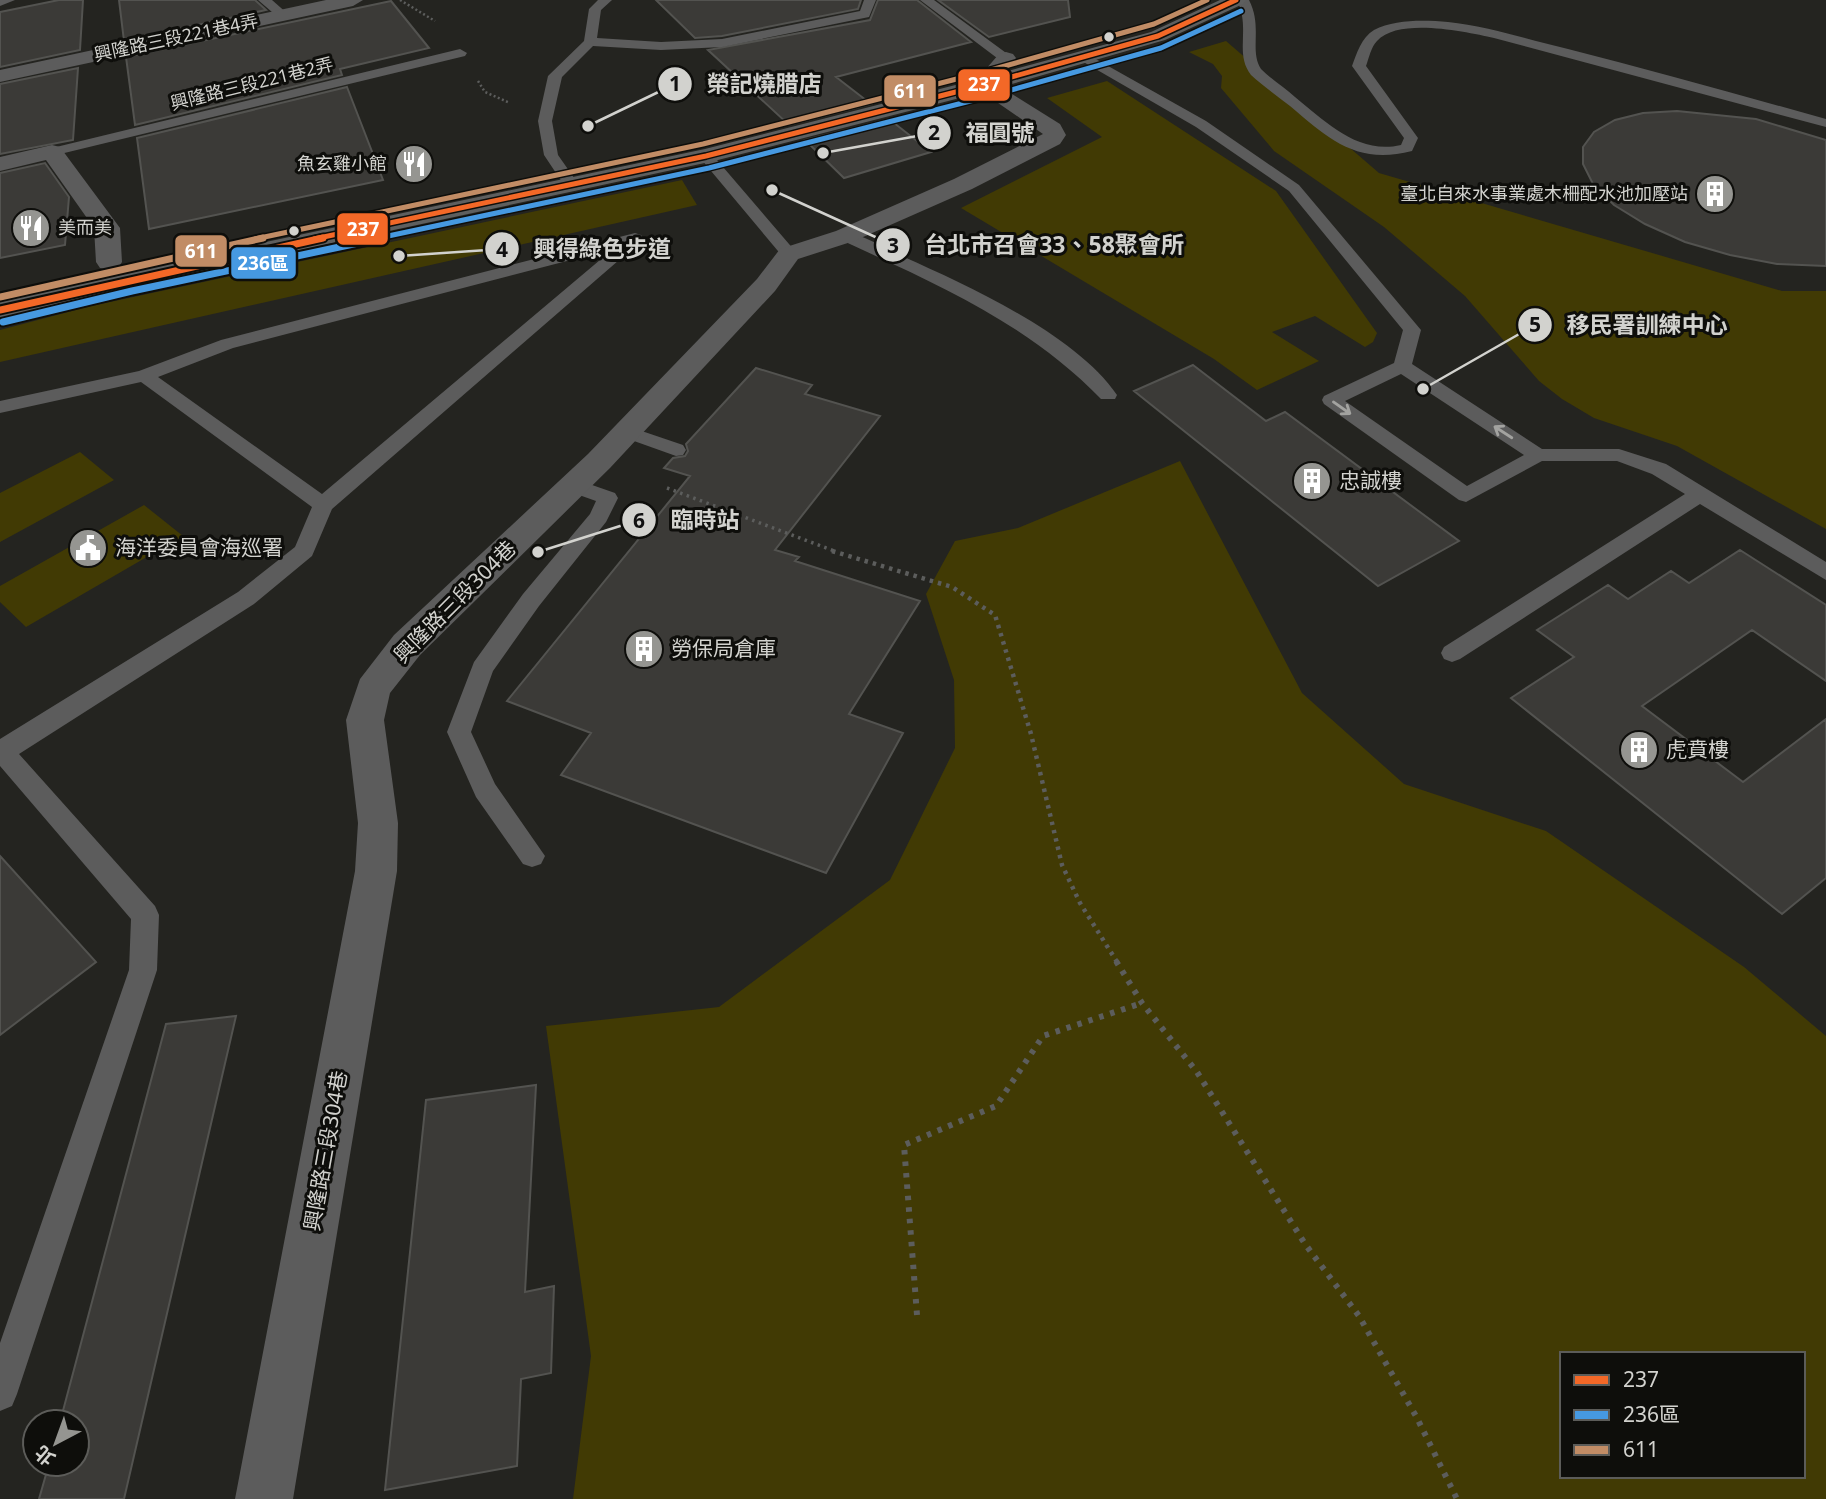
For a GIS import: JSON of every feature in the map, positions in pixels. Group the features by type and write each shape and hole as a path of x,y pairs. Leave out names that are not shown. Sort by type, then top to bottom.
{"main road":[{"path":"0,310 565,176 1006,58 1120,25 1189,0"},
{"path":"0,290 109,262 565,176 706,156 984,85 1158,36 1236,0"}],"street":[{"name":"興隆路三段221巷4弄","path":"0,76 353,0"},
{"path":"789,254 845,236 963,184 1052,139 1055,135 1052,129 984,85 1006,58"},
{"path":"0,164 52,152 107,228 109,262"},
{"name":"興隆路三段304巷","path":"264,1499 376,871 378,823 365,720 373,689 407,645 626,432 766,285 789,254"}],"lane":[{"path":"0,2 9,0"},
{"path":"264,0 283,15"},
{"path":"565,176 551,155 545,121 555,76 590,42 595,9 606,0"},
{"path":"590,42 661,46 722,43 865,13 870,0"},
{"path":"1243,0 1251,21 1249,49 1253,68 1338,138 1356,148 1373,152 1393,153 1407,148 1411,138 1359,66 1368,39 1383,30 1409,24 1463,28 1669,78 1826,124"},
{"path":"929,2 1006,58"},
{"name":"興隆路三段221巷2弄","path":"52,152 460,53"},
{"path":"1085,57 1201,124 1294,188 1412,330 1402,366 1331,400 1466,495 1538,455 1619,456 1659,469 1826,572"},
{"path":"706,156 789,254"},
{"path":"845,236 1015,319 1084,368 1108,395"},
{"path":"0,407 144,376 227,344 635,238 323,505 304,551 246,598 1,752 145,915 143,970 0,1394"},
{"path":"1402,366 1538,455"},
{"path":"144,376 323,505"},
{"path":"626,432 676,450"},
{"path":"532,856 485,790 459,732 482,668 531,600 600,517 608,498 572,485"},
{"path":"1452,653 1700,494"}],"path":[{"path":"659,485 839,553 893,567 952,587 995,615 1031,734 1062,865 1080,903 1142,1003 1197,1072 1305,1244 1359,1315 1417,1418 1457,1499"},
{"path":"916,1315 904,1145 996,1106 1043,1036 1142,1003"}],"shaded area":[{"path":"1226,41 1379,173 1782,291 1826,291 1826,529 1677,446 1594,418 1539,381 1465,296 1384,227 1274,151 1221,88 1222,76 1213,64 1189,52"},
{"path":"1107,81 1276,191 1377,333 1373,342 1365,347 1315,316 1272,332 1319,361 1257,390 1214,359 961,208 1102,137 1047,98"},
{"path":"682,180 697,205 0,362 0,330 91,306"},
{"path":"80,452 114,480 0,542 0,493"},
{"path":"1180,461 1302,693 1404,784 1546,831 1744,967 1826,1036 1826,1499 573,1499 591,1356 546,1026 719,1007 890,880 955,748 954,680 926,594 955,541 1018,528"},
{"path":"144,505 183,536 26,627 0,602 0,586"}],"building":[{"path":"59,0 83,0 80,50 0,67 0,12"},
{"path":"119,0 255,0 266,10 124,41"},
{"path":"656,0 861,0 858,9 722,36 695,38"},
{"path":"878,0 917,0 971,42 836,77 871,104 789,125 708,50 870,20"},
{"path":"938,0 1068,0 1070,17 989,37"},
{"path":"391,1 429,48 340,69 342,75 135,125 126,57"},
{"path":"78,68 73,140 0,154 0,84"},
{"path":"347,87 383,180 149,229 137,138"},
{"name":"臺北自來水事業處木柵配水池加壓站","path":"1677,111 1756,119 1826,140 1826,266 1777,264 1730,255 1685,242 1645,224 1614,205 1593,184 1583,164 1583,147 1594,132 1615,120 1643,113"},
{"path":"889,119 931,152 844,178 805,140"},
{"path":"45,163 69,197 65,245 0,258 0,173"},
{"name":"忠誠樓","path":"1193,365 1266,421 1285,412 1459,541 1378,586 1134,391"},
{"path":"756,368 812,385 805,394 880,416 775,550 799,557 795,561 920,601 849,714 903,733 826,873 561,775 591,733 507,701 690,476 664,468 673,458 685,456 688,451 686,444"},
{"name":"虎賁樓","path":"1740,550 1826,605 1826,681 1752,630 1642,706 1743,782 1826,719 1826,878 1782,914 1511,698 1574,657 1537,630 1608,585 1628,599 1671,571 1689,583"},
{"path":"0,856 96,962 0,1035"},
{"path":"236,1016 124,1499 39,1499 45,1478 91,1478 91,1408 64,1408 166,1024"},
{"path":"536,1085 525,1292 554,1286 551,1373 521,1379 517,1466 385,1490 426,1100"}],"transit line":[{"name":"611","path":"0,297 126,267 703,144 980,73 1154,24 1207,0"},
{"name":"237","path":"0,310 129,279 706,156 983,85 1158,36 1236,0"},
{"name":"236區","path":"3,322 132,291 709,168 986,97 1161,48 1241,11"}],"place":[{"name":"榮記燒腊店","path":"588,126"},
{"name":"福圓號","path":"823,153"},
{"name":"魚玄雞小館","path":"414,164"},
{"name":"台北市召會33、58聚會所","path":"772,190"},
{"name":"臺北自來水事業處木柵配水池加壓站","path":"1715,194"},
{"name":"美而美","path":"31,228"},
{"name":"興得綠色步道","path":"399,256"},
{"name":"移民署訓練中心","path":"1423,389"},
{"name":"忠誠樓","path":"1312,481"},
{"name":"海洋委員會海巡署","path":"88,548"},
{"name":"臨時站","path":"538,552"},
{"name":"勞保局倉庫","path":"644,649"},
{"name":"虎賁樓","path":"1639,750"}]}
